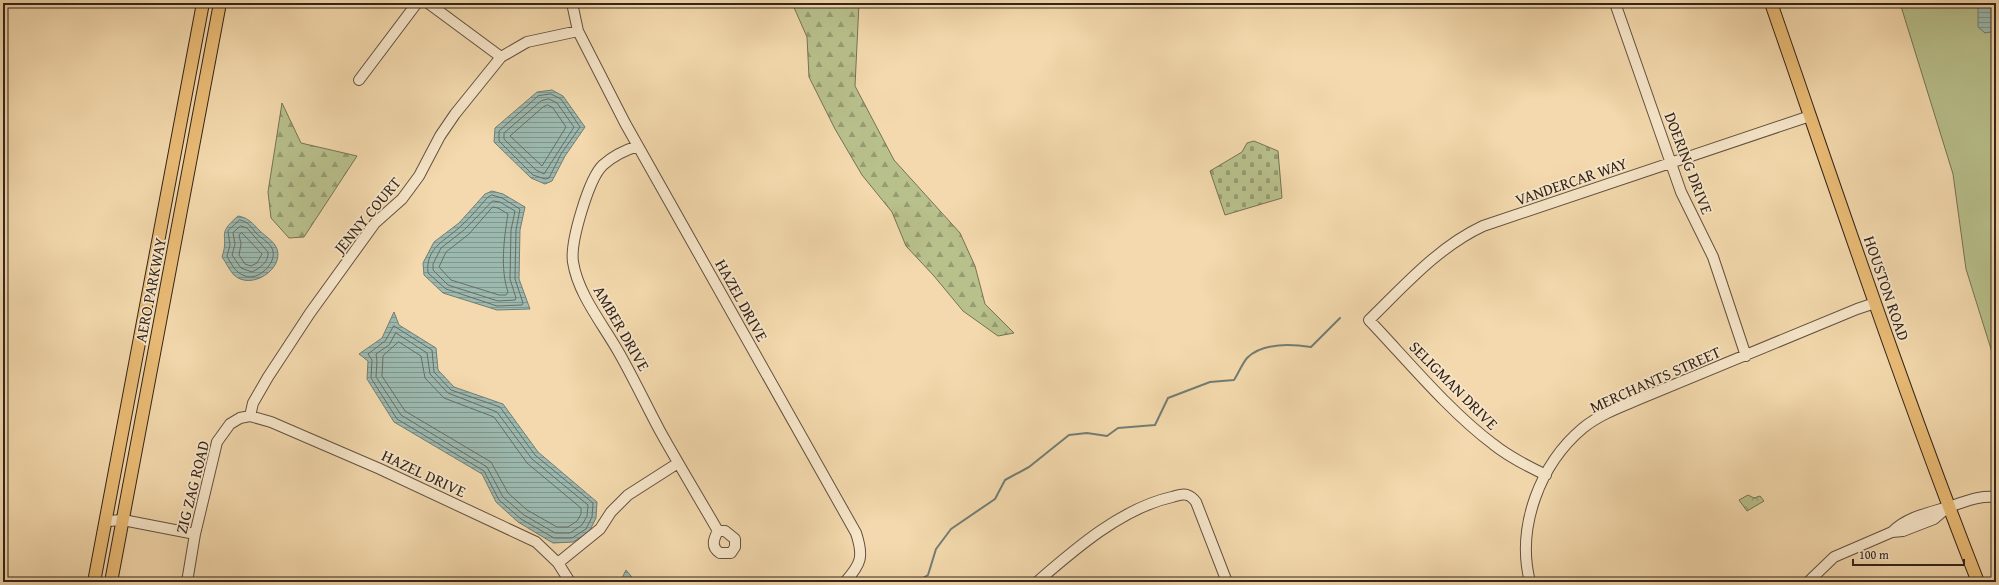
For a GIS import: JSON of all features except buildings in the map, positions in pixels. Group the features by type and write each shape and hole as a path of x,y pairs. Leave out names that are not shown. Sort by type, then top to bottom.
{"main road":[{"name":"AERO PARKWAY","path":"94,582 107,521 203,3"},
{"name":"AERO PARKWAY","path":"111,582 220,3"},
{"name":"HOUSTON ROAD","path":"1771,3 1875,303 1948,507 1978,582"}],"street":[{"path":"359,80 416,3"},
{"path":"428,3 501,57 527,42 578,31"},
{"name":"HAZEL DRIVE","path":"572,3 578,31 638,146 856,533 862,549 860,560 855,570 845,582"},
{"name":"DOERING DRIVE","path":"1615,3 1686,204 1713,257 1746,356"},
{"name":"JENNY COURT","path":"250,416 254,403 268,377 310,313 375,224 402,199 419,176 440,136 455,114 501,57"},
{"name":"VANDERCAR WAY","path":"1369,320 1427,264 1458,238 1483,226 1810,116"},
{"name":"AMBER DRIVE","path":"638,146 617,154 603,165 596,176 575,231 572,244 573,261 577,278 586,296 631,373 678,462 718,532"},
{"name":"MERCHANTS STREET","path":"1530,582 1526,555 1528,522 1535,500 1546,475 1568,443 1584,428 1602,415 1856,309 1875,303"},
{"name":"SELIGMAN DRIVE","path":"1369,320 1468,424 1494,445 1524,464 1546,475"},
{"name":"HAZEL DRIVE","path":"250,416 271,422 536,542 558,563 570,582"},
{"name":"ZIG ZAG ROAD","path":"187,582 195,534 217,442 230,424 240,418 250,416"},
{"path":"558,563 600,529 611,512 628,495 678,462"},
{"path":"1044,580 1082,543 1109,526 1140,508 1162,499 1185,494 1191,496 1196,502 1227,582"},
{"path":"1808,582 1816,572 1834,557 1892,532 1903,531 1934,519 1948,507 1984,496 1996,497"},
{"path":"107,521 123,520 195,534"}],"green space":[{"path":"792,3 859,3 855,86 894,160 960,233 975,266 985,304 1014,333 998,336 963,311 934,276 906,246 892,212 862,175 835,129 809,77 807,37"},
{"path":"1900,3 1996,3 1996,365 1966,269 1953,174"},
{"path":"282,103 301,143 357,156 304,237 289,238 271,218 268,192"},
{"path":"1254,141 1278,151 1282,198 1225,215 1210,171 1242,152 1247,143"},
{"path":"1748,495 1754,498 1760,496 1764,501 1747,511 1739,500"}],"water":[{"path":"1978,3 1996,3 1996,31 1985,33 1978,27"},
{"path":"552,90 563,96 585,127 565,156 552,181 545,184 531,178 494,142 495,128 537,92"},
{"path":"492,191 503,194 525,207 520,230 519,279 530,309 497,310 443,293 424,275 423,263 434,242 459,223 485,194"},
{"path":"238,216 250,221 272,241 277,249 278,257 276,264 264,276 257,279 241,279 234,275 222,257 225,243 225,231"},
{"path":"394,312 399,325 436,348 438,370 454,387 503,404 538,452 597,502 596,518 589,532 573,542 553,543 518,522 496,502 482,474 394,422 367,379 368,361 359,354 382,338"},
{"path":"626,570 636,582 613,582 622,578"}],"waterway":[{"path":"916,582 928,575 936,549 951,529 995,499 1005,480 1029,467 1069,435 1087,433 1107,436 1118,428 1155,425 1168,398 1210,382 1234,380 1247,358 1261,349 1278,345 1311,347 1340,318"}]}
